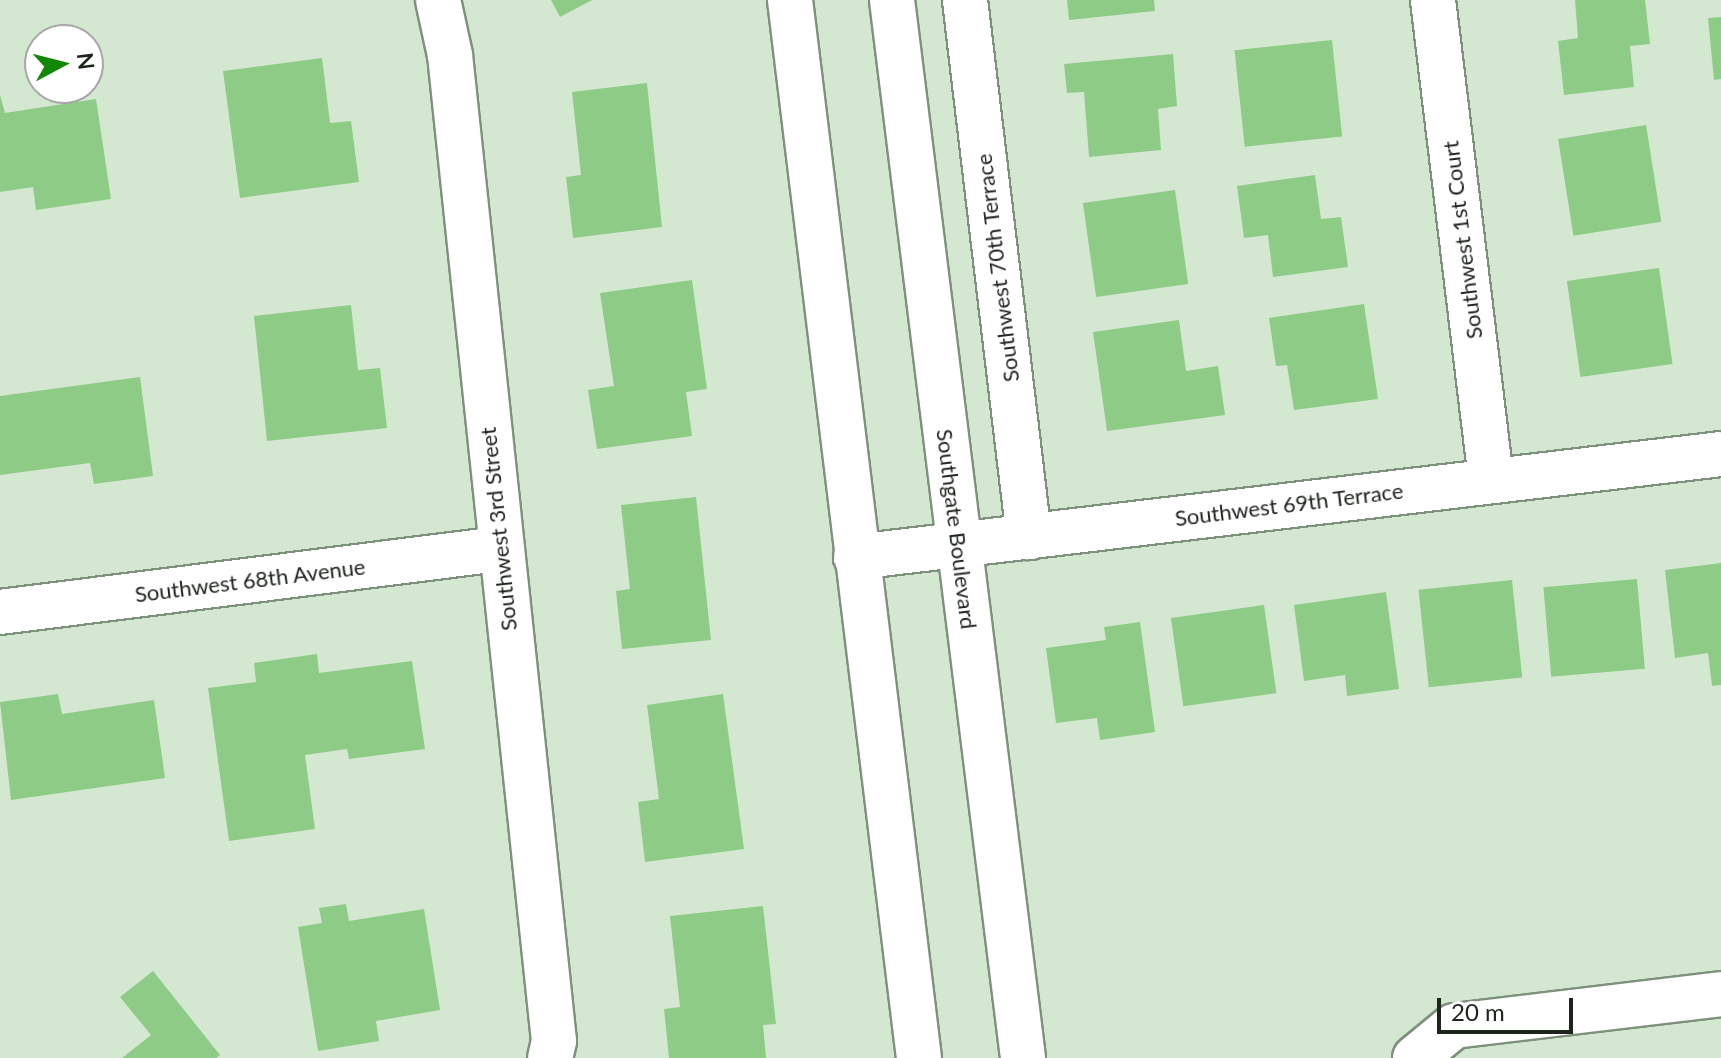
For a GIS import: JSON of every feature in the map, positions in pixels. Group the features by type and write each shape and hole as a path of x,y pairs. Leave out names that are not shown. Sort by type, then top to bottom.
{"street":[{"name":"Southwest 3rd Street","path":"438,0 450,55 499,549 554,1041 550,1058"},
{"path":"790,0 919,1058"},
{"name":"Southgate Boulevard","path":"892,0 1023,1058"},
{"name":"Southwest 70th Terrace","path":"965,0 1029,537"},
{"name":"Southwest 1st Court","path":"1433,0 1491,479"},
{"name":"Southwest 69th Terrace","path":"856,557 1721,454"},
{"name":"Southwest 68th Avenue","path":"0,612 499,549"},
{"path":"1415,1058 1454,1026 1721,994"}],"building":[{"path":"551,0 592,0 560,17"},
{"path":"1067,0 1154,0 1155,11 1069,20"},
{"path":"1575,0 1645,0 1650,44 1630,46 1634,87 1564,95 1558,41 1578,38"},
{"path":"1721,17 1721,79 1714,80 1708,18"},
{"path":"1332,40 1342,136 1245,147 1235,50"},
{"path":"1173,54 1177,106 1158,109 1161,150 1089,157 1084,92 1067,93 1064,64"},
{"path":"322,58 330,123 351,121 359,182 240,198 223,71"},
{"path":"647,83 662,227 573,238 566,177 581,175 572,92"},
{"path":"0,95 5,113 64,104 97,104 111,199 36,210 33,187 0,192"},
{"path":"1646,125 1661,222 1573,236 1558,139"},
{"path":"1315,175 1321,219 1341,217 1348,267 1273,277 1268,235 1244,238 1237,186"},
{"path":"1175,190 1188,284 1096,297 1083,203"},
{"path":"1659,268 1672,364 1580,377 1567,281"},
{"path":"692,280 707,389 686,392 692,436 597,449 588,390 614,386 600,293"},
{"path":"1364,304 1378,399 1294,410 1287,365 1276,366 1269,318"},
{"path":"351,305 358,370 380,368 387,428 267,441 254,316"},
{"path":"1179,320 1186,371 1218,366 1225,415 1107,431 1093,332"},
{"path":"140,377 153,476 94,484 90,463 0,475 0,396"},
{"path":"696,497 711,640 622,649 616,591 630,589 621,505"},
{"path":"1721,563 1721,685 1712,686 1708,653 1675,658 1665,570"},
{"path":"1637,579 1645,669 1551,677 1543,587"},
{"path":"1512,580 1522,677 1429,687 1419,590"},
{"path":"1386,592 1399,689 1347,696 1345,675 1304,681 1294,605"},
{"path":"1264,605 1276,693 1183,706 1171,618"},
{"path":"1140,622 1155,732 1100,740 1097,718 1056,723 1046,648 1106,640 1104,627"},
{"path":"317,654 319,673 412,661 425,749 349,759 347,749 305,755 315,829 229,841 208,688 256,682 254,663"},
{"path":"58,694 62,714 154,700 165,778 11,800 0,702"},
{"path":"723,694 744,849 645,862 638,802 659,799 647,705"},
{"path":"346,904 349,921 424,909 440,1010 376,1021 379,1041 318,1051 298,927 322,923 319,908"},
{"path":"763,906 776,1024 763,1025 766,1058 669,1058 664,1009 680,1007 670,916"},
{"path":"153,971 220,1055 216,1058 122,1058 151,1035 120,997"}]}
